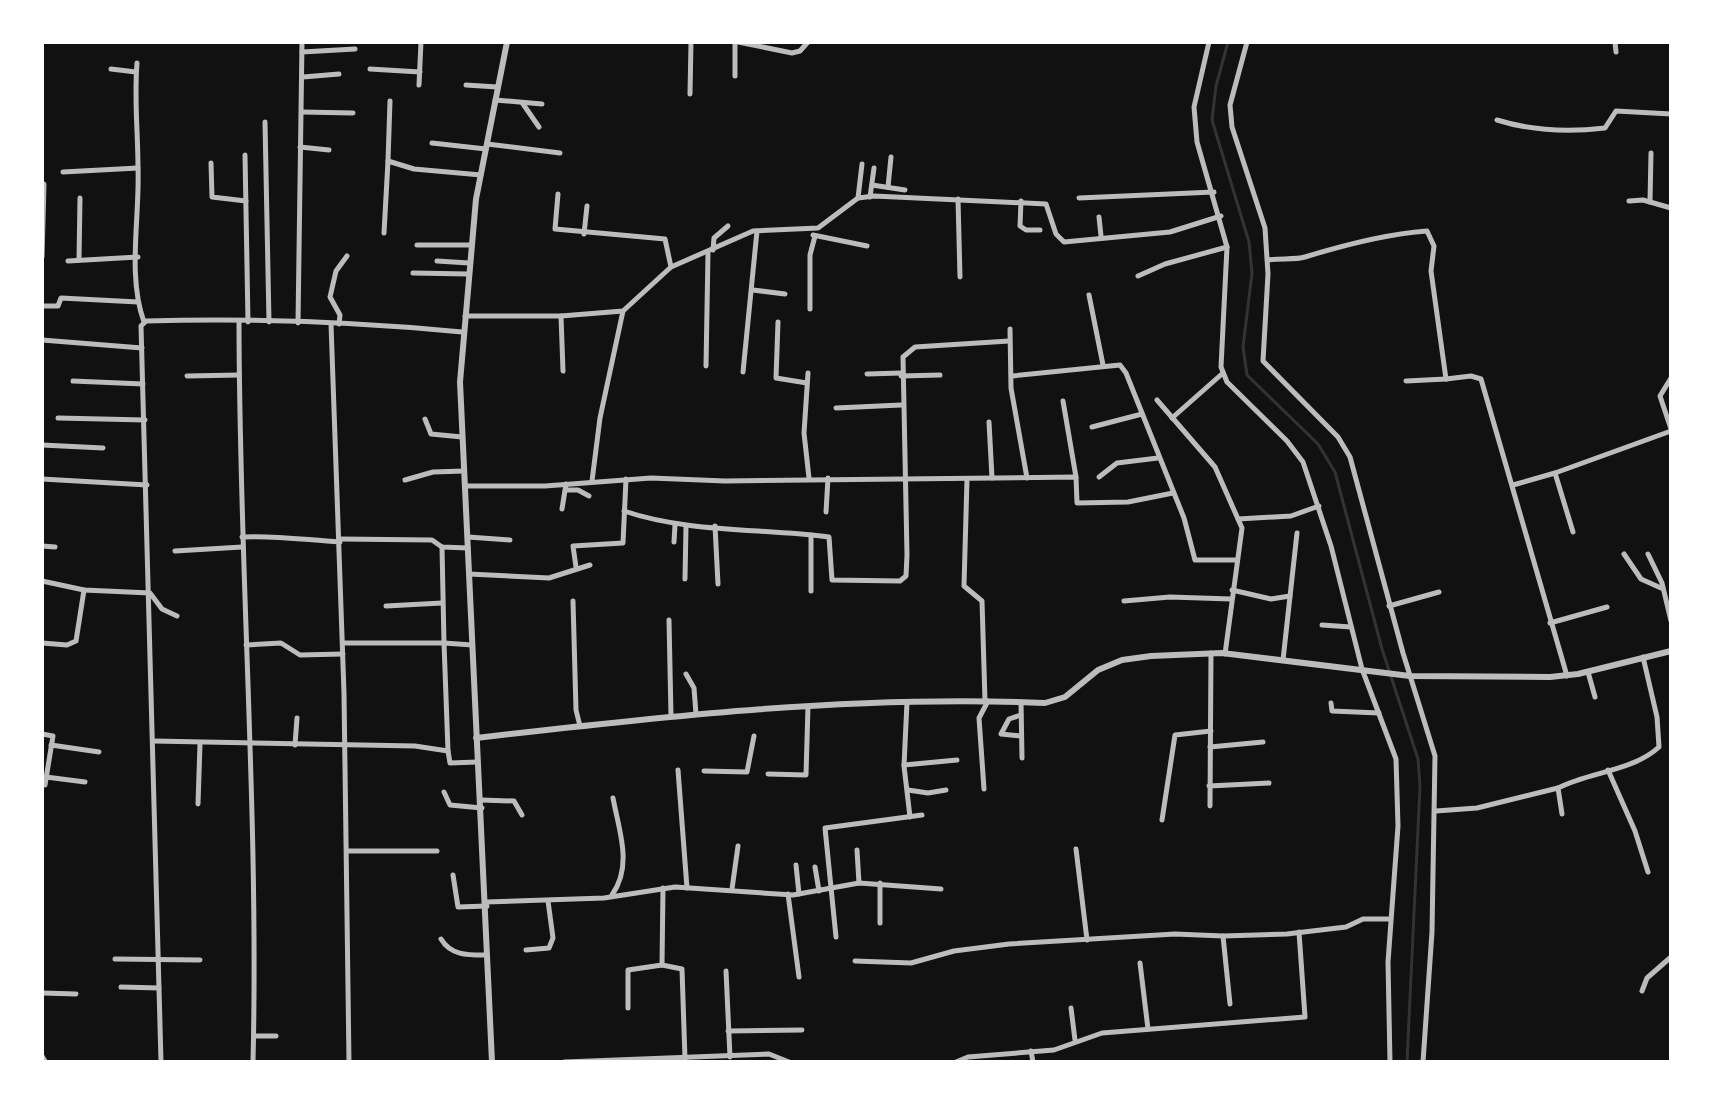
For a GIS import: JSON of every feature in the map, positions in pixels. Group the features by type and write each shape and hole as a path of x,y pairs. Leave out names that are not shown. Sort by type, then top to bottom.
{"street":[{"path":"298,323 302,42"},
{"path":"419,85 421,42"},
{"path":"492,1062 462,437 462,332 481,175 507,42"},
{"path":"690,94 691,42"},
{"path":"735,76 736,42 792,53 800,51 808,42"},
{"path":"1209,42 1194,107 1197,142 1221,216 1227,247 1223,373 1227,382 1287,441 1303,462 1319,506 1364,669 1396,759 1398,826 1387,1001 1390,1062"},
{"path":"1247,42 1230,105 1232,127 1265,228 1268,260 1263,361 1338,437 1350,457 1408,676 1435,756 1436,811 1423,1062"},
{"path":"1615,42 1616,52"},
{"path":"302,52 355,49"},
{"path":"137,63 133,115 138,168 138,302 144,322 142,348 161,1062"},
{"path":"111,69 136,72"},
{"path":"370,69 420,72"},
{"path":"303,77 339,74"},
{"path":"466,85 497,87"},
{"path":"495,100 542,104"},
{"path":"384,233 390,101"},
{"path":"523,104 539,127"},
{"path":"1497,120 1529,127 1580,131 1605,128 1616,111 1671,114"},
{"path":"302,112 353,113"},
{"path":"265,122 269,322"},
{"path":"432,143 560,153"},
{"path":"300,147 329,150"},
{"path":"1650,202 1651,153"},
{"path":"245,155 248,322"},
{"path":"888,187 891,157"},
{"path":"388,161 414,169 481,175"},
{"path":"211,163 212,197 246,201"},
{"path":"858,198 862,164"},
{"path":"63,172 138,168"},
{"path":"870,197 874,168"},
{"path":"42,257 44,184"},
{"path":"872,185 905,190"},
{"path":"1079,198 1214,192"},
{"path":"558,194 555,229 665,239 671,267"},
{"path":"79,260 80,198"},
{"path":"592,481 600,418 623,311 671,267 757,231 818,228 858,198 1046,204 1061,241 1170,232 1221,216"},
{"path":"958,199 960,277"},
{"path":"1021,201 1020,226 1026,230 1040,230"},
{"path":"1629,201 1650,202 1671,208"},
{"path":"584,234 587,206"},
{"path":"1099,217 1101,236"},
{"path":"706,366 711,252 714,238 728,226"},
{"path":"806,230 815,236 867,246"},
{"path":"743,372 757,231"},
{"path":"1268,260 1292,256 1301,258 1325,249 1400,233 1427,231 1434,246 1431,271 1446,379"},
{"path":"810,309 810,255 815,236"},
{"path":"417,245 471,245"},
{"path":"1138,276 1165,264 1227,247"},
{"path":"339,324 340,315 330,297 336,271 347,256"},
{"path":"68,261 138,257"},
{"path":"437,261 469,263"},
{"path":"413,273 468,274"},
{"path":"753,290 785,294"},
{"path":"1089,295 1103,365"},
{"path":"42,306 58,306 61,298 138,302"},
{"path":"464,316 561,316 623,311"},
{"path":"561,316 563,371"},
{"path":"239,321 242,547 250,744 253,1062"},
{"path":"144,322 339,324 462,332"},
{"path":"778,322 775,377 807,383"},
{"path":"331,324 343,643 349,1062"},
{"path":"1010,329 1012,376 1027,478"},
{"path":"42,340 142,348"},
{"path":"624,511 675,525 829,537 832,580 900,581 906,576 907,555 901,405 903,357 915,347 1009,341"},
{"path":"1012,376 1120,365 1126,373 1173,493 1195,560 1237,560"},
{"path":"808,373 804,433 809,478"},
{"path":"1172,418 1223,373"},
{"path":"867,374 940,375"},
{"path":"187,376 239,375"},
{"path":"1406,381 1471,376 1481,379 1567,676"},
{"path":"1513,485 1555,473 1671,430 1660,396 1671,378"},
{"path":"73,381 143,384"},
{"path":"1157,400 1215,467 1242,528 1225,654"},
{"path":"1063,401 1076,477 1077,503 1128,502 1173,493"},
{"path":"836,408 901,405"},
{"path":"1092,427 1142,414"},
{"path":"58,418 145,420"},
{"path":"425,419 431,434 462,437"},
{"path":"989,422 992,478"},
{"path":"42,445 103,448"},
{"path":"1099,477 1117,463 1158,458"},
{"path":"405,480 433,472 464,471"},
{"path":"1555,473 1573,532"},
{"path":"566,487 592,481 626,479 1076,477"},
{"path":"826,512 828,478"},
{"path":"42,479 147,485"},
{"path":"576,567 573,546 623,543 626,479"},
{"path":"967,479 964,586 982,601 987,701 979,718 984,789"},
{"path":"465,486 566,487 589,496"},
{"path":"562,509 566,487"},
{"path":"1238,519 1291,516 1319,506"},
{"path":"674,542 675,525"},
{"path":"685,579 686,526"},
{"path":"715,526 718,584"},
{"path":"1283,660 1297,533"},
{"path":"242,537 283,535 290,539 432,540 442,547 468,548"},
{"path":"811,535 811,591"},
{"path":"468,537 510,540"},
{"path":"42,546 55,547"},
{"path":"175,551 242,547"},
{"path":"442,547 448,751 450,763 477,762"},
{"path":"1624,554 1641,579 1661,588"},
{"path":"1648,554 1662,583 1671,621"},
{"path":"469,574 549,578 590,565"},
{"path":"42,581 84,590 150,593"},
{"path":"42,643 67,645 76,641 84,590"},
{"path":"1232,590 1271,599 1290,596"},
{"path":"1389,606 1439,592"},
{"path":"150,593 162,609 177,616"},
{"path":"1124,601 1170,597 1231,599"},
{"path":"573,601 576,710 580,726"},
{"path":"386,606 442,603"},
{"path":"1550,623 1607,607"},
{"path":"669,620 671,716"},
{"path":"1322,625 1351,627"},
{"path":"246,645 281,643 300,655 343,654"},
{"path":"343,643 472,645"},
{"path":"476,738 671,716 808,705 987,701 1045,703 1065,697 1098,670 1122,660 1211,653 1408,676 1567,676 1671,651"},
{"path":"1210,806 1211,653"},
{"path":"1436,811 1477,808 1558,788 1648,757 1659,747 1657,717 1643,657"},
{"path":"1588,672 1595,697"},
{"path":"686,674 694,688 696,714"},
{"path":"907,702 904,765 910,817"},
{"path":"1021,702 1022,758"},
{"path":"1331,703 1332,711 1339,713 1379,713"},
{"path":"768,774 806,775 808,705"},
{"path":"1021,715 1009,719 1001,734 1021,736"},
{"path":"295,745 297,718"},
{"path":"1162,820 1175,735 1211,731"},
{"path":"42,734 53,736 45,785"},
{"path":"704,771 747,772 754,736"},
{"path":"153,741 415,746 448,751"},
{"path":"1210,747 1263,742"},
{"path":"198,804 200,744"},
{"path":"51,745 99,752"},
{"path":"904,765 957,760"},
{"path":"678,770 687,888"},
{"path":"1608,770 1635,831 1648,872"},
{"path":"46,777 85,782"},
{"path":"1209,786 1269,783"},
{"path":"1558,788 1562,814"},
{"path":"907,789 928,793 946,790"},
{"path":"444,792 450,805 482,808"},
{"path":"612,896 622,882 625,865 613,798"},
{"path":"481,800 514,801 522,815"},
{"path":"836,937 825,828 922,815"},
{"path":"732,889 733,857 738,846"},
{"path":"1076,849 1087,940"},
{"path":"857,850 859,883"},
{"path":"347,851 437,851"},
{"path":"796,865 799,894"},
{"path":"815,867 819,891"},
{"path":"453,875 458,907 612,896 663,888 799,894 859,883 880,883 941,889"},
{"path":"880,883 880,923"},
{"path":"662,965 663,888"},
{"path":"788,894 799,977"},
{"path":"526,950 549,948 553,938 548,901"},
{"path":"855,961 911,963 954,951 1175,934 1223,936 1299,932 1346,927 1363,919 1390,919"},
{"path":"956,1062 968,1057 1054,1050 1075,1040 1148,1029 1305,1017 1299,932"},
{"path":"1223,936 1230,1004"},
{"path":"441,939 449,950 469,955 488,955"},
{"path":"1642,991 1647,978 1671,957"},
{"path":"115,959 158,962 200,960"},
{"path":"1140,963 1148,1029"},
{"path":"628,1008 628,970 662,965 682,969 685,1059"},
{"path":"726,971 730,1057"},
{"path":"121,987 159,988"},
{"path":"42,993 76,994"},
{"path":"1071,1008 1075,1040"},
{"path":"728,1031 802,1030"},
{"path":"254,1036 276,1036"},
{"path":"1031,1051 1033,1062"},
{"path":"564,1062 769,1054 789,1062"}],"waterway":[{"path":"1228,42 1216,86 1212,120 1249,242 1252,273 1243,347 1247,375 1318,444 1335,472 1382,649 1418,759 1420,786 1407,1062"}]}
